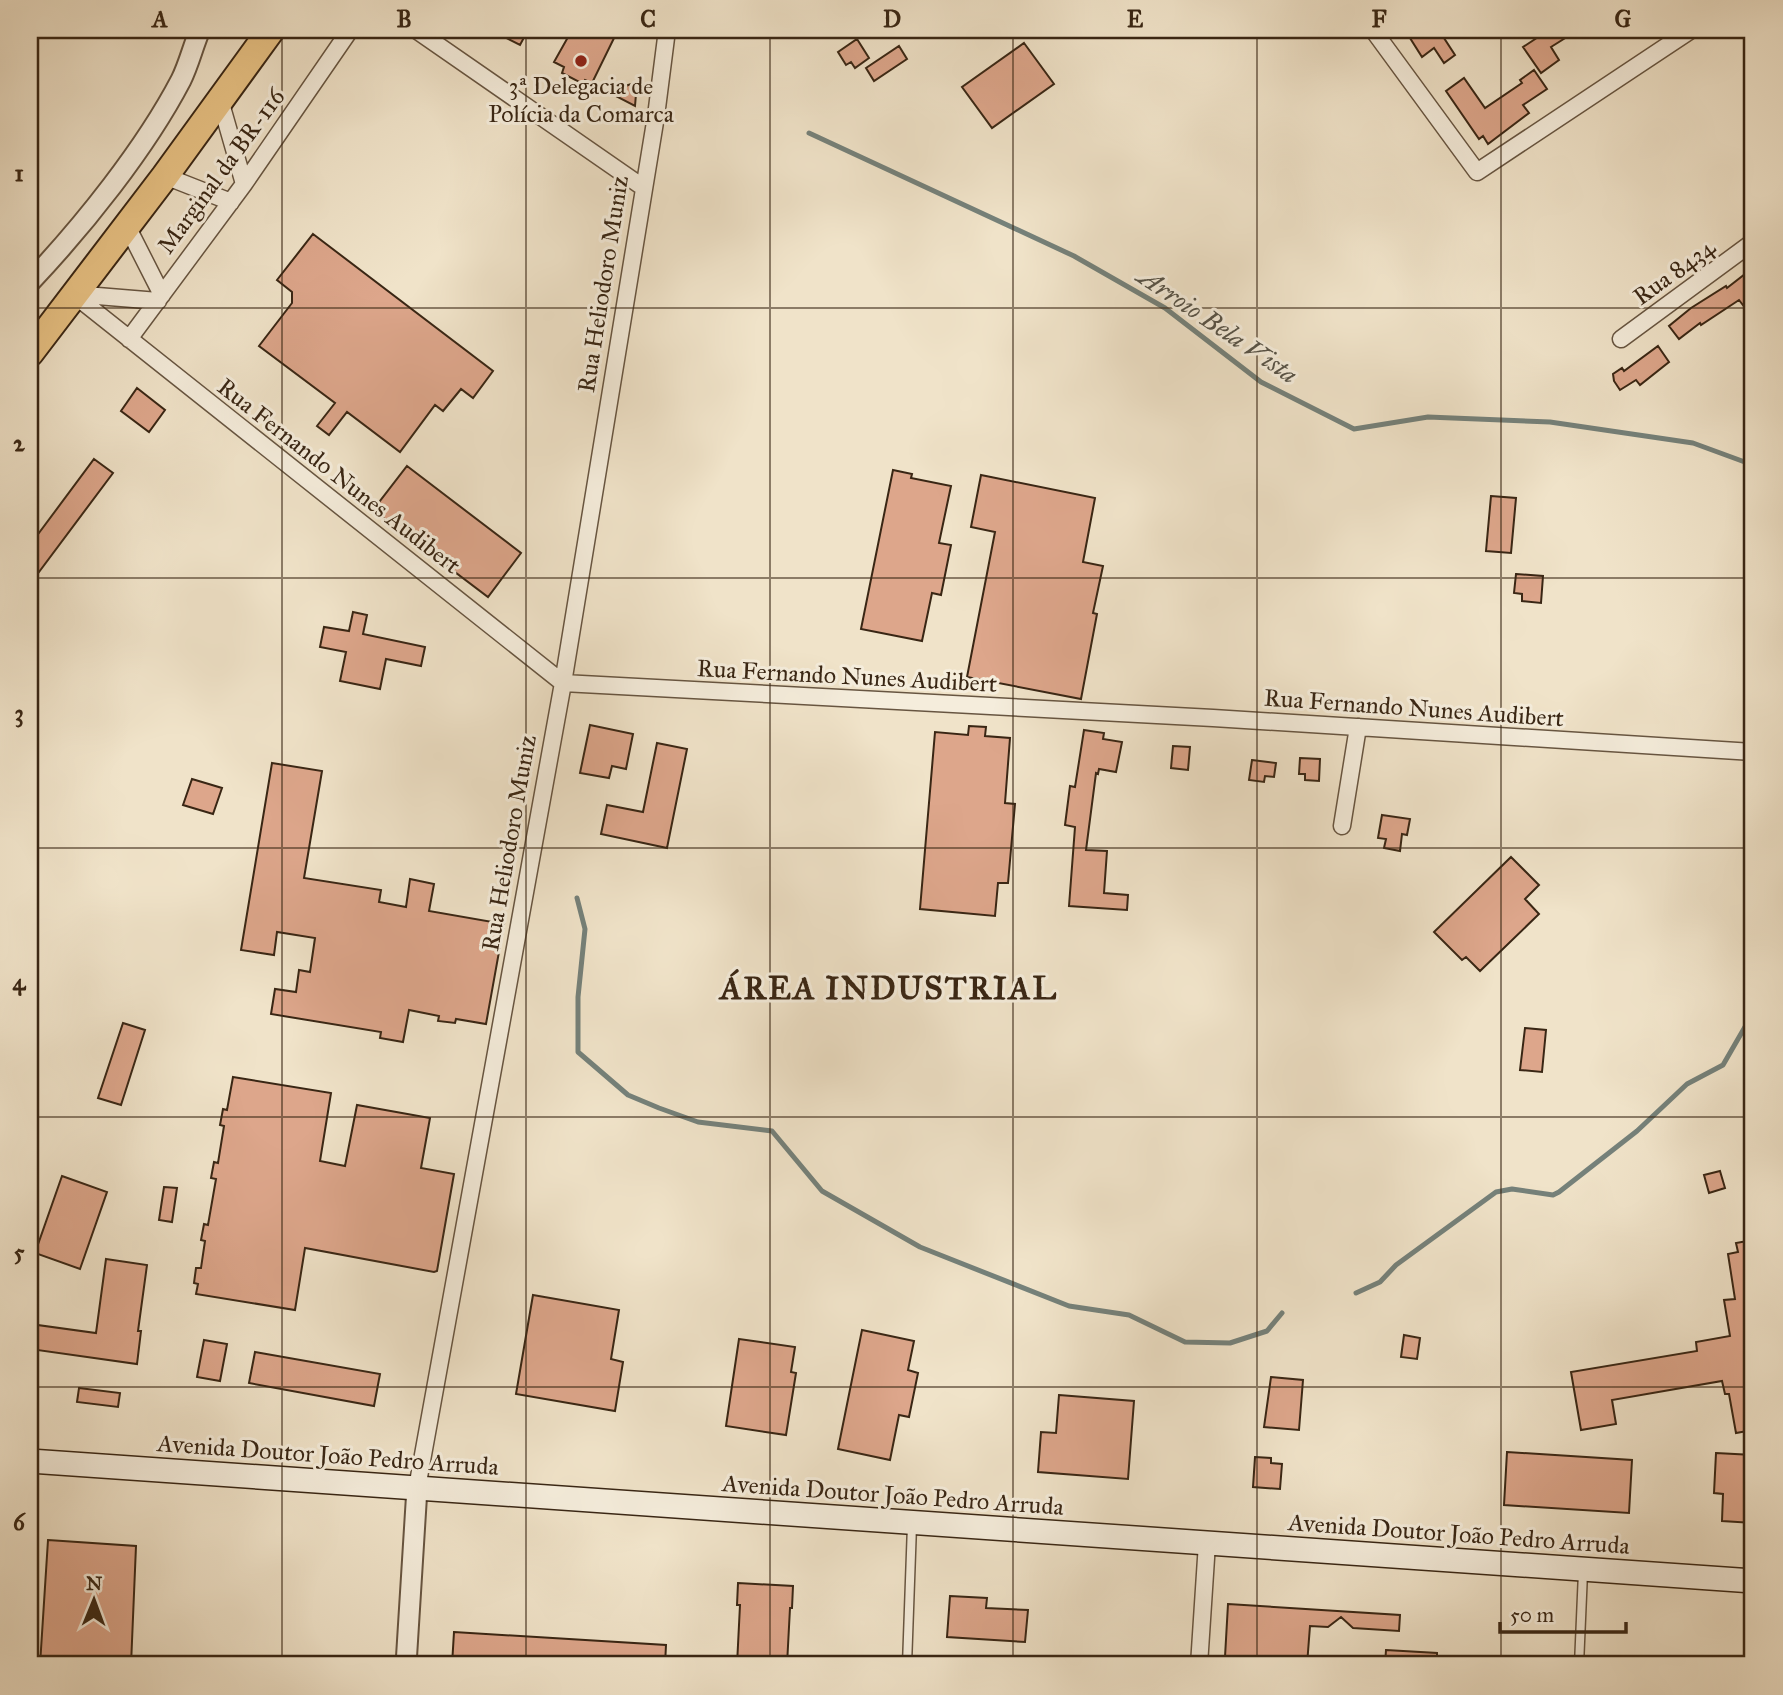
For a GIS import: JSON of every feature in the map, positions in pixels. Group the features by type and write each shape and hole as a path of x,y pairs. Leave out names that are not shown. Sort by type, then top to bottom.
{"highway":[{"path":"30,353 165,176 271,30"}],"main road":[{"name":"Avenida Doutor João Pedro Arruda","path":"30,1461 1753,1581"}],"street":[{"path":"30,282 113,183 151,129 182,78 200,30"},
{"name":"Marginal da BR-116","path":"130,339 244,184 350,30"},
{"path":"416,30 644,188"},
{"name":"Rua Heliodoro Muniz","path":"406,1665 417,1488 563,683 656,116 667,30"},
{"path":"1373,30 1477,172 1691,30"},
{"path":"220,100 244,184"},
{"path":"165,176 231,202"},
{"path":"73,294 160,298 127,226"},
{"name":"Rua 8434","path":"1621,339 1753,242"},
{"name":"Rua Fernando Nunes Audibert","path":"73,294 563,683 1753,752"},
{"path":"1342,826 1358,727"},
{"path":"1199,1665 1207,1543"}],"lane":[{"path":"907,1665 913,1522"},
{"path":"1579,1665 1583,1569"}],"building":[{"path":"491,30 528,30 520,45"},
{"path":"572,30 618,30 592,83 585,80 583,84 562,73 564,67 554,62"},
{"path":"1422,30 1457,30 1444,38 1455,55 1444,63 1434,48 1422,57 1410,38"},
{"path":"1549,30 1578,30 1551,47 1559,60 1541,73 1523,47"},
{"path":"857,39 869,58 855,68 851,62 846,65 838,52"},
{"path":"1024,43 1054,84 992,128 962,87"},
{"path":"899,46 907,59 874,81 866,68"},
{"path":"1534,70 1547,89 1523,105 1529,113 1488,144 1483,136 1479,139 1446,91 1464,78 1485,108 1522,83 1520,80"},
{"path":"637,82 635,106 608,92"},
{"path":"313,234 493,371 473,398 461,389 443,411 435,405 400,452 347,412 329,435 317,426 335,403 259,346 292,303 292,292 277,280"},
{"path":"1745,274 1753,286 1753,318 1739,300 1679,339 1669,326 1691,308 1726,286 1727,288"},
{"path":"1658,346 1669,362 1640,385 1636,380 1620,390 1613,374 1622,368 1624,371"},
{"path":"137,388 165,410 149,432 121,411"},
{"path":"94,459 113,473 30,584 30,545"},
{"path":"407,466 521,553 488,597 373,510"},
{"path":"893,470 912,474 911,478 951,486 939,543 951,545 941,595 932,593 922,641 861,629"},
{"path":"981,475 1095,498 1083,562 1103,566 1093,613 1097,614 1081,699 967,677 995,532 971,527"},
{"path":"1491,496 1516,498 1511,553 1486,551"},
{"path":"1516,574 1543,576 1541,603 1522,601 1522,594 1514,593"},
{"path":"353,612 367,615 363,634 425,647 421,666 386,659 380,689 340,681 346,652 320,647 324,627 349,631"},
{"path":"590,725 633,734 626,769 612,766 609,778 580,773"},
{"path":"969,726 986,727 985,736 1010,738 1005,803 1015,804 1008,883 998,883 995,916 920,909 935,732 968,735"},
{"path":"1084,730 1104,733 1103,739 1122,742 1116,772 1099,769 1098,774 1096,773 1086,850 1107,851 1104,893 1128,895 1127,910 1069,906 1075,827 1065,825 1070,786 1075,787"},
{"path":"657,743 687,749 667,848 601,834 607,805 643,812"},
{"path":"1173,746 1190,747 1188,770 1171,768"},
{"path":"1300,758 1320,759 1319,781 1305,780 1305,774 1299,774"},
{"path":"1252,760 1276,763 1274,777 1265,776 1264,782 1249,780"},
{"path":"272,763 322,771 304,878 381,890 379,902 406,907 410,879 434,884 429,911 504,924 486,1024 456,1019 455,1023 438,1021 439,1016 409,1010 403,1042 380,1038 381,1032 271,1014 275,989 296,992 299,970 310,972 315,938 277,932 274,955 241,950"},
{"path":"192,779 222,788 213,814 183,805"},
{"path":"1382,815 1410,819 1407,835 1402,834 1400,851 1384,848 1386,839 1378,838"},
{"path":"1511,857 1539,885 1525,899 1539,914 1480,971 1466,957 1462,960 1434,932"},
{"path":"123,1023 145,1030 121,1105 98,1098"},
{"path":"1525,1028 1546,1030 1542,1072 1520,1070"},
{"path":"233,1077 331,1093 320,1161 345,1166 357,1105 430,1118 421,1168 454,1174 437,1271 305,1248 295,1310 196,1294 196,1268 201,1268 205,1241 201,1240 204,1224 208,1225 216,1179 211,1178 214,1162 218,1163 224,1126 220,1125 223,1109 227,1110"},
{"path":"1720,1171 1725,1188 1709,1193 1704,1175"},
{"path":"62,1176 107,1192 80,1269 35,1253"},
{"path":"164,1187 177,1188 172,1222 159,1220"},
{"path":"1753,1240 1753,1430 1736,1433 1729,1394 1725,1394 1722,1381 1612,1400 1616,1424 1581,1430 1571,1372 1697,1351 1696,1342 1730,1336 1724,1300 1735,1299 1728,1254 1738,1252 1736,1243"},
{"path":"106,1259 147,1265 138,1331 141,1331 137,1364 30,1349 30,1324 96,1333"},
{"path":"533,1295 619,1310 611,1359 623,1362 615,1411 516,1394"},
{"path":"862,1330 914,1341 908,1370 918,1373 909,1417 899,1415 890,1460 838,1449"},
{"path":"1404,1335 1420,1338 1417,1359 1401,1357"},
{"path":"739,1339 795,1347 791,1372 796,1373 786,1435 726,1426"},
{"path":"204,1340 227,1344 220,1381 197,1377"},
{"path":"255,1352 380,1374 374,1406 249,1383"},
{"path":"1271,1377 1303,1380 1299,1430 1264,1427"},
{"path":"79,1388 120,1393 118,1407 77,1402"},
{"path":"1059,1395 1134,1401 1128,1479 1038,1472 1041,1432 1056,1433"},
{"path":"1507,1452 1632,1460 1629,1513 1504,1505"},
{"path":"1716,1453 1753,1455 1753,1523 1722,1521 1723,1494 1714,1493"},
{"path":"1255,1457 1271,1458 1271,1463 1282,1464 1280,1489 1253,1487"},
{"path":"48,1540 136,1546 131,1665 40,1665"},
{"path":"738,1583 793,1586 787,1665 737,1665 740,1605 737,1605"},
{"path":"950,1596 987,1598 986,1608 1028,1610 1025,1642 947,1637"},
{"path":"1228,1604 1400,1615 1399,1631 1353,1628 1341,1617 1328,1627 1310,1626 1307,1665 1260,1665 1261,1659 1225,1657"},
{"path":"454,1632 666,1645 665,1665 452,1665"},
{"path":"1386,1650 1437,1653 1437,1665 1385,1665"}],"waterway":[{"name":"Arroio Bela Vista","path":"809,133 1074,256 1165,308 1261,382 1354,429 1428,417 1550,422 1693,443 1753,465"},
{"path":"577,898 585,929 578,997 578,1052 628,1095 698,1122 772,1131 822,1191 920,1247 1069,1306 1129,1315 1185,1342 1230,1343 1267,1331 1282,1313"},
{"path":"1356,1293 1380,1282 1396,1265 1496,1192 1512,1189 1553,1195 1559,1192 1637,1131 1687,1084 1723,1065 1753,1013"}],"place":[{"name":"3ª Delegacia de Polícia da Comarca","path":"581,61"}],"district":[{"name":"ÁREA INDUSTRIAL","path":"889,988"}]}
